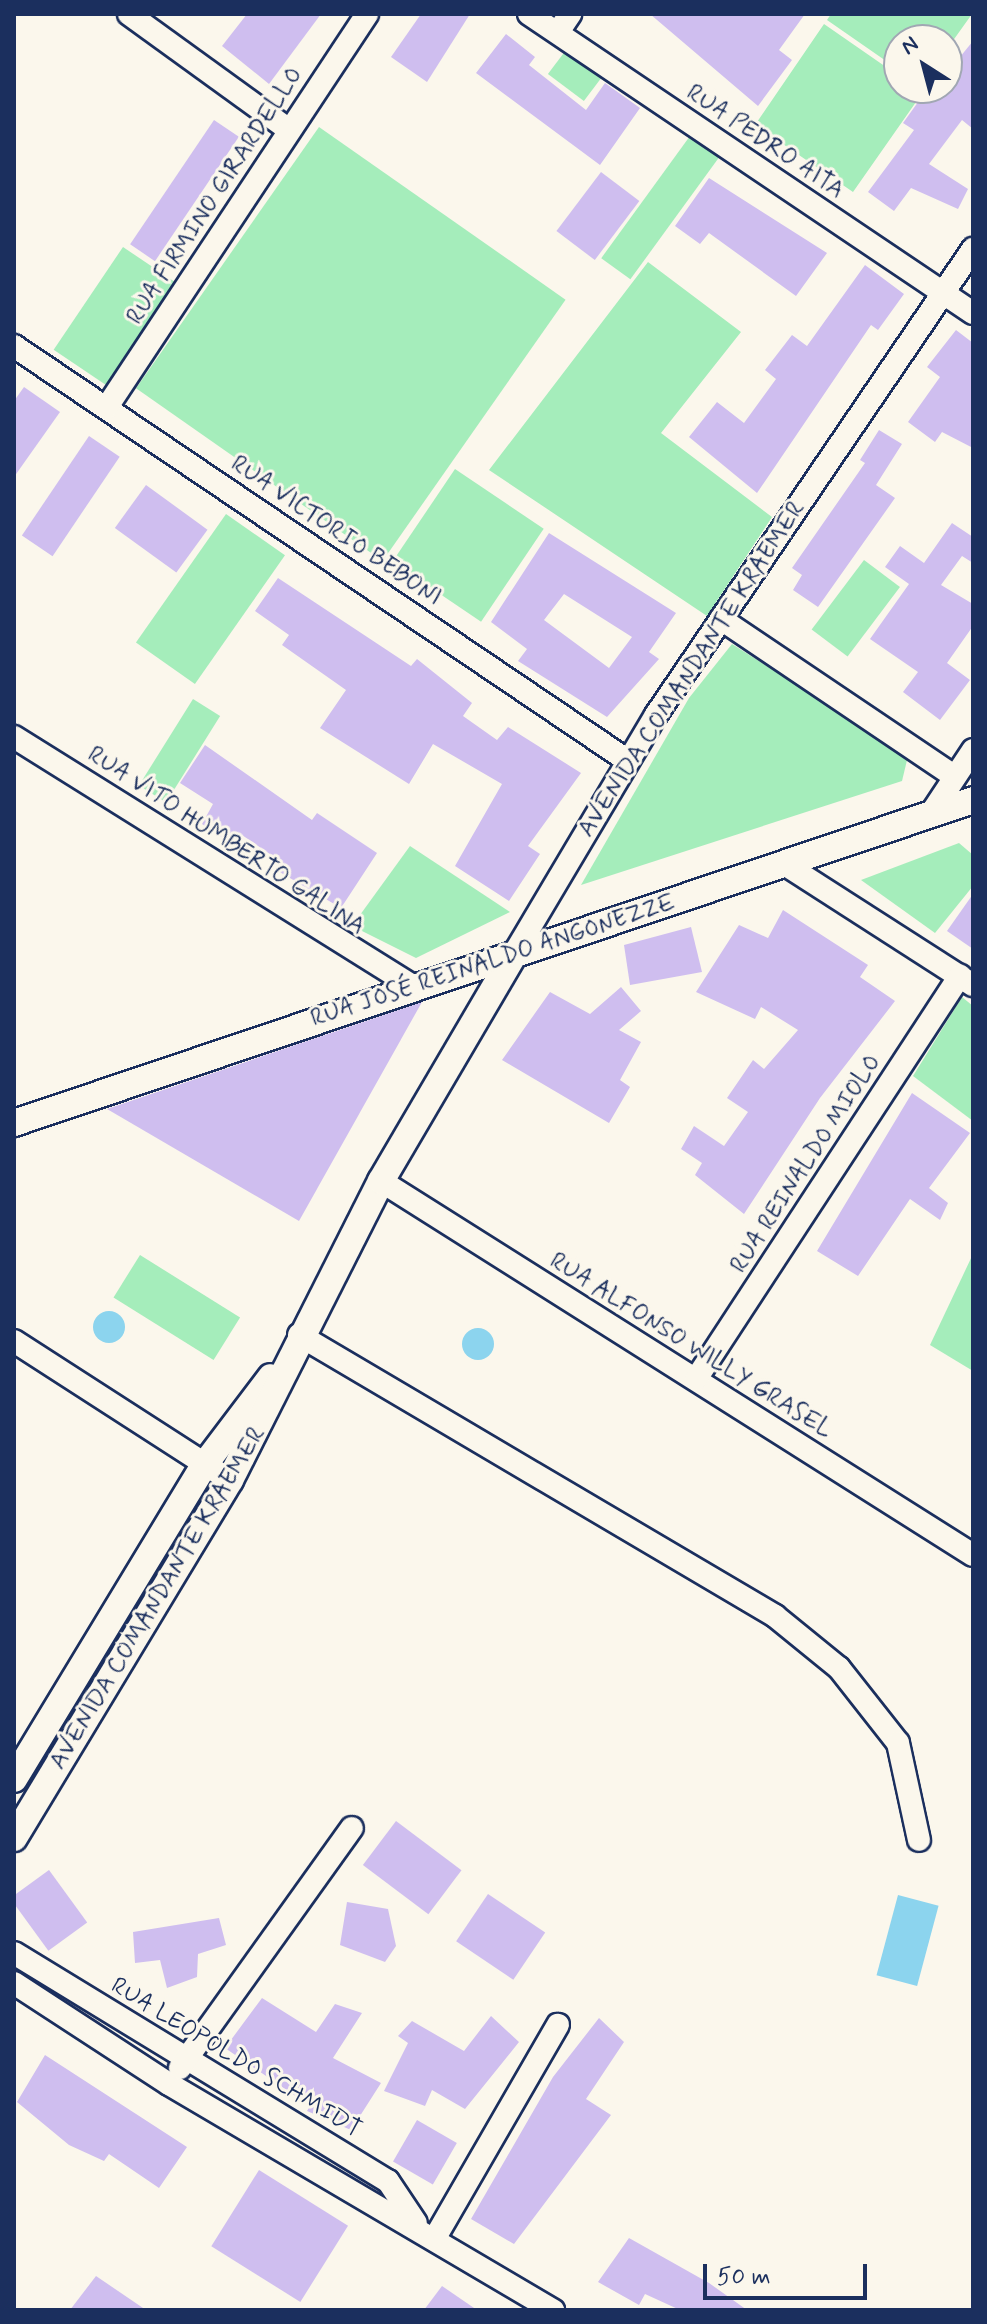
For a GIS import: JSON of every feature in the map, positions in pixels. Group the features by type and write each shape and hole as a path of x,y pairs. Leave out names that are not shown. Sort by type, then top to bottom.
{"main road":[{"name":"RUA JOSÉ REINALDO ANGONEZZE","path":"14,1123 412,986 786,865 973,800"},
{"name":"AVENIDA COMANDANTE KRAEMER","path":"18,1824 96,1704 230,1480 294,1344 381,1181 514,954"},
{"name":"AVENIDA COMANDANTE KRAEMER","path":"14,1779 205,1464 294,1344"},
{"path":"146,1565 170,1579"},
{"path":"68,1688 96,1704"}],"street":[{"path":"129,14 289,130"},
{"name":"RUA FIRMINO GIRARDELLO","path":"107,407 367,14"},
{"name":"RUA PEDRO AITA","path":"529,14 564,23 973,313"},
{"name":"AVENIDA COMANDANTE KRAEMER","path":"514,954 628,761 721,619 945,295 973,249"},
{"name":"RUA VICTORIO BEBONI","path":"14,346 628,761"},
{"path":"721,619 955,777"},
{"name":"RUA VITO HUMBERTO GALINA","path":"14,737 412,986"},
{"path":"930,815 973,750"},
{"path":"786,865 966,981"},
{"name":"RUA REINALDO MIOLO","path":"696,1379 966,981"},
{"name":"RUA ALFONSO WILLY GRASEL","path":"381,1181 973,1555"},
{"path":"14,1341 230,1480"},
{"path":"294,1344 775,1616 839,1668 898,1743 919,1840"},
{"path":"169,2084 352,1828"},
{"name":"RUA LEOPOLDO SCHMIDT","path":"14,1953 388,2181 416,2223"},
{"name":"RUA LEOPOLDO SCHMIDT","path":"14,1983 169,2084 369,2205 416,2223 553,2310"},
{"path":"436,2236 558,2025"}],"green space":[{"path":"831,14 972,14 963,27 963,24 883,24 883,59 827,20"},
{"path":"824,24 883,65 883,104 915,104 853,192 755,125"},
{"path":"566,50 602,77 584,101 548,74"},
{"path":"319,127 566,300 383,561 136,388"},
{"path":"690,136 719,157 630,279 601,258"},
{"path":"123,247 176,283 107,386 54,350"},
{"path":"648,262 741,332 661,433 772,517 707,616 489,470"},
{"path":"455,469 544,529 481,622 392,562"},
{"path":"226,514 285,555 195,684 136,643"},
{"path":"864,560 900,587 848,657 812,629"},
{"path":"732,644 908,756 902,781 581,885 689,698"},
{"path":"193,699 220,716 166,802 139,786"},
{"path":"959,843 973,855 973,886 935,933 861,880"},
{"path":"410,846 510,912 416,958 352,926"},
{"path":"962,997 973,1006 973,1121 913,1076"},
{"path":"973,1254 973,1371 930,1345"},
{"path":"140,1255 240,1318 214,1360 114,1297"}],"water":[{"path":"109,1311 120,1316 125,1327 120,1338 109,1343 98,1338 93,1327 98,1316"},
{"path":"478,1328 489,1333 494,1344 489,1355 478,1360 467,1355 462,1344 467,1333"},
{"path":"898,1895 939,1906 917,1986 877,1975"}],"building":[{"path":"247,14 321,14 269,84 222,46"},
{"path":"421,14 470,14 427,82 391,57"},
{"path":"650,14 805,14 779,50 792,60 758,106"},
{"path":"506,34 535,57 529,65 586,110 605,83 640,108 600,165 476,73"},
{"path":"973,41 973,129 962,120 929,164 968,189 958,209 911,188 894,211 868,192 914,130 903,123 917,104 963,104 963,53"},
{"path":"214,120 239,137 155,261 130,244"},
{"path":"601,172 639,201 595,260 556,231"},
{"path":"709,178 827,253 796,296 709,233 700,244 675,226"},
{"path":"865,265 904,294 878,330 871,325 757,493 689,437 717,402 744,423 776,379 765,370 792,335 807,346"},
{"path":"956,330 973,343 973,448 942,432 935,442 908,422 940,377 927,367"},
{"path":"24,387 60,412 14,477 14,401"},
{"path":"879,430 902,444 876,485 895,498 818,607 793,590 802,575 792,568 865,463 860,460"},
{"path":"89,436 120,457 53,556 22,535"},
{"path":"146,485 207,530 176,573 115,528"},
{"path":"952,523 973,537 973,563 962,556 941,585 973,604 973,626 947,663 970,680 940,720 903,692 918,672 870,639 909,584 885,567 900,546 924,563"},
{"path":"549,533 676,613 649,652 659,659 607,717 518,661 527,649 491,622","holes":["564,594 632,637 609,668 544,620"]},
{"path":"278,578 411,666 417,659 472,703 463,716 497,740 508,727 581,773 528,846 540,854 509,901 455,866 502,784 433,744 409,784 320,728 346,690 282,645 289,635 255,611"},
{"path":"205,745 312,820 317,813 377,853 341,908 278,871 283,863 242,835 235,846 202,824 213,804 180,783"},
{"path":"973,894 973,949 947,931"},
{"path":"783,910 868,965 860,977 895,1001 820,1098 744,1214 695,1175 702,1163 681,1149 694,1126 724,1146 748,1112 727,1098 753,1060 764,1069 798,1030 761,1007 755,1019 696,992 739,925 768,938"},
{"path":"691,927 702,972 630,985 624,945"},
{"path":"621,987 641,1011 619,1030 641,1042 620,1080 630,1087 609,1123 502,1060 550,992 590,1014"},
{"path":"422,1002 299,1221 107,1109"},
{"path":"912,1093 970,1133 929,1188 948,1203 940,1220 910,1199 858,1276 817,1251"},
{"path":"396,1821 461,1870 428,1914 363,1865"},
{"path":"49,1870 87,1923 48,1951 14,1903 14,1895"},
{"path":"488,1894 545,1933 513,1980 456,1941"},
{"path":"347,1902 388,1909 396,1946 385,1962 340,1945"},
{"path":"219,1918 226,1945 198,1954 197,1977 167,1988 160,1960 135,1963 133,1932"},
{"path":"262,1998 316,2032 335,2004 362,2013 333,2058 381,2083 351,2130 307,2111 310,2106 225,2048"},
{"path":"491,2016 519,2042 465,2109 432,2090 425,2106 384,2091 408,2043 398,2036 412,2021 464,2051"},
{"path":"599,2018 624,2042 586,2099 611,2115 514,2244 471,2219 553,2077"},
{"path":"45,2055 187,2147 159,2188 109,2154 104,2161 69,2145 17,2102"},
{"path":"417,2120 457,2143 433,2185 393,2162"},
{"path":"259,2170 348,2226 300,2302 211,2246"},
{"path":"629,2238 709,2283 747,2310 680,2310 645,2294 639,2305 598,2282"},
{"path":"96,2276 146,2310 70,2310"},
{"path":"442,2286 477,2310 424,2310"}]}
